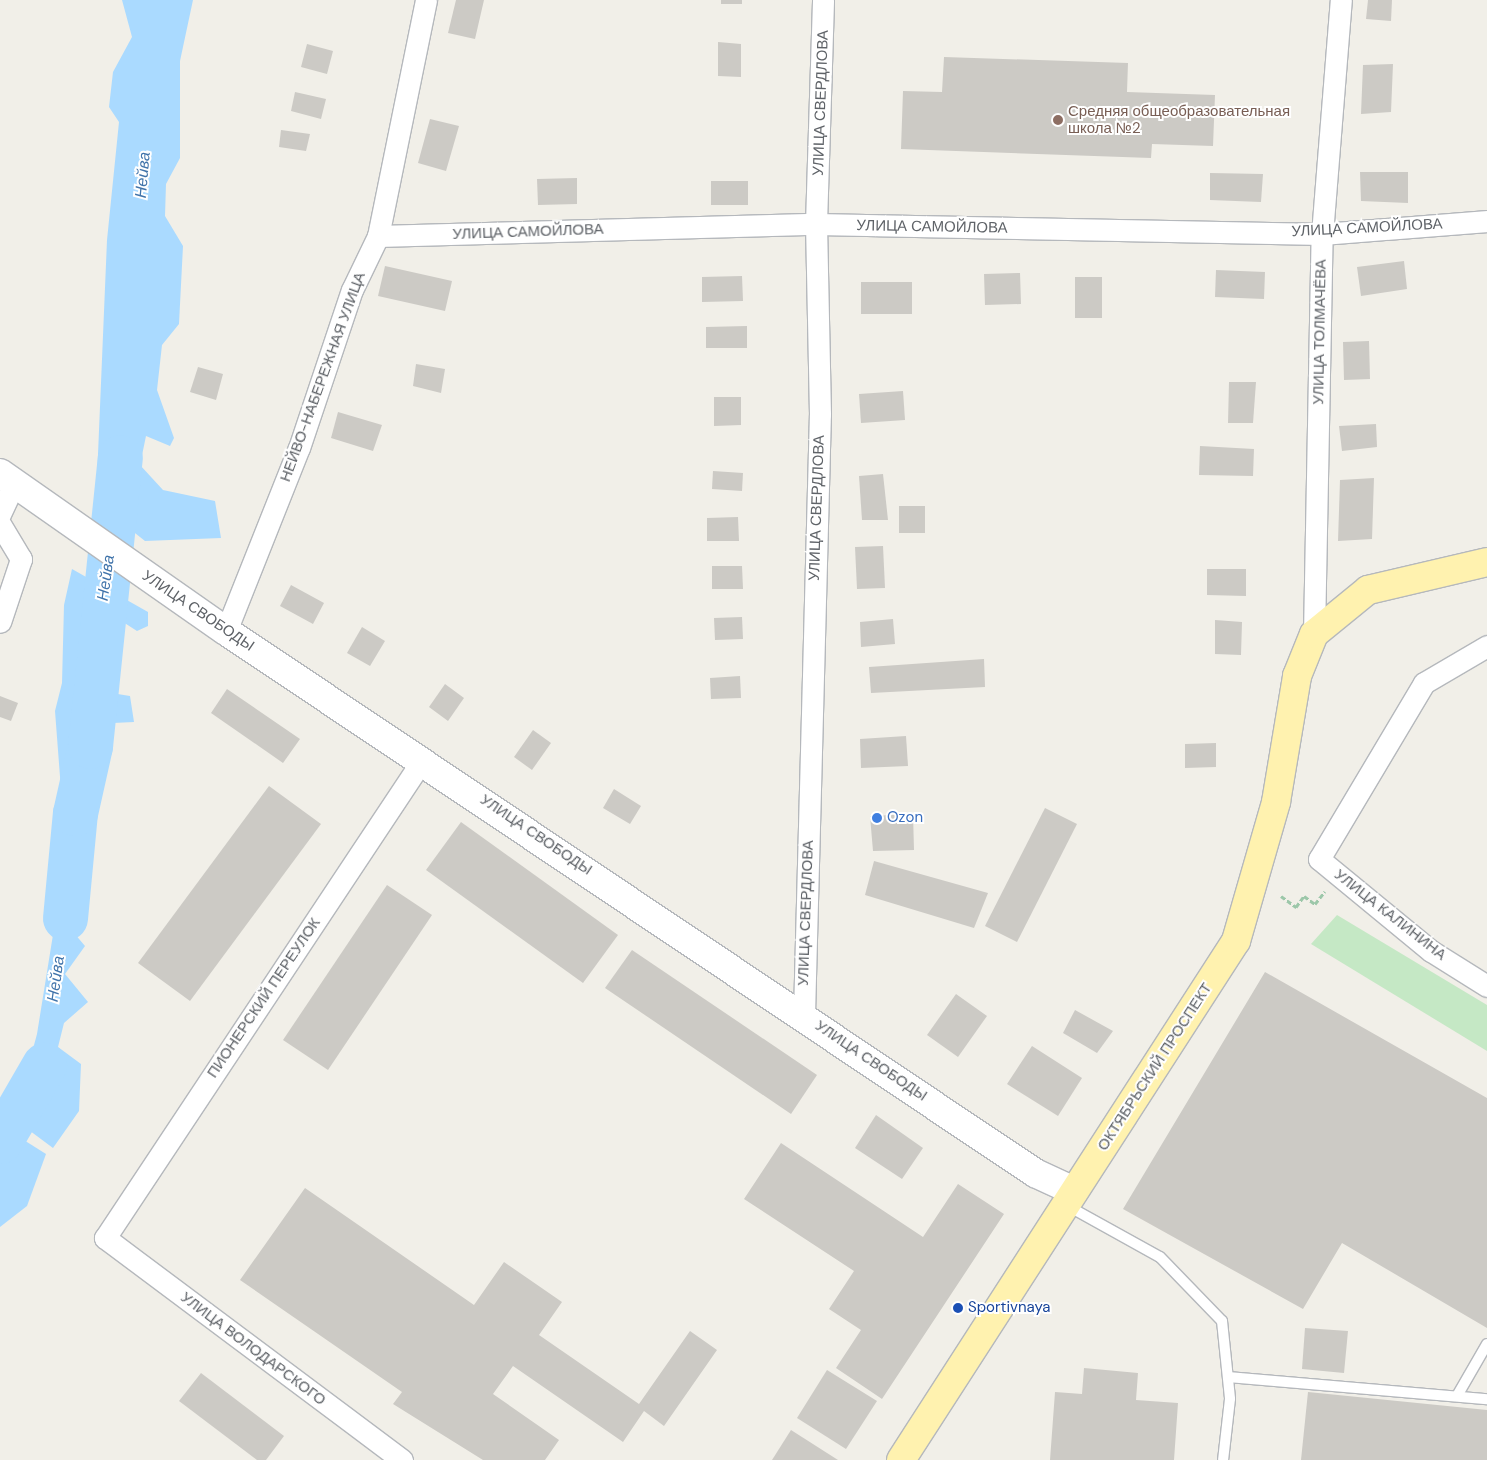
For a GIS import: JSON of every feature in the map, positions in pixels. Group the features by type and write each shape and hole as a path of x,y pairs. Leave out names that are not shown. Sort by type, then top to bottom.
{"main road":[{"name":"УЛИЦА СВОБОДЫ","path":"7,478 41,504 175,594 226,631 423,759 1070,1198"},
{"path":"1314,634 1368,590 1487,562"},
{"name":"ОКТЯБРЬСКИЙ ПРОСПЕКТ","path":"901,1460 1236,941 1276,802 1297,676 1314,634"}],"street":[{"name":"НЕЙВО-НАБЕРЕЖНАЯ УЛИЦА","path":"226,631 299,448 352,290 378,236 426,0"},
{"name":"УЛИЦА СВЕРДЛОВА","path":"804,1016 820,414 816,224 823,0"},
{"name":"УЛИЦА ТОЛМАЧЁВА","path":"1314,634 1322,234 1341,0"},
{"name":"УЛИЦА САМОЙЛОВА","path":"378,236 816,224 1322,234 1487,221"},
{"path":"0,514 7,478"},
{"path":"0,524 21,559 0,622"},
{"name":"УЛИЦА КАЛИНИНА","path":"1487,646 1424,683 1319,859 1432,951 1487,986"},
{"name":"ПИОНЕРСКИЙ ПЕРЕУЛОК","path":"105,1238 423,759"},
{"name":"УЛИЦА ВОЛОДАРСКОГО","path":"105,1238 402,1460"}],"lane":[{"path":"1070,1198 1160,1257 1222,1321 1230,1399 1223,1460"},
{"path":"1457,1396 1487,1344"},
{"path":"1228,1377 1487,1399"}],"path":[{"path":"1281,896 1296,907 1304,896 1315,904 1326,889 1342,902 1353,887"}],"green space":[{"path":"1337,915 1487,1005 1487,1051 1311,944"}],"water":[{"path":"122,0 193,0 180,61 180,158 166,184 165,216 183,246 179,324 162,345 157,390 174,438 170,446 146,436 140,465 163,490 215,501 221,538 145,541 96,502 107,240 119,122 109,107 113,72 132,37"},
{"path":"72,569 148,612 148,626 137,631 109,613 99,691 130,696 134,722 92,724 87,767 95,774 75,813 62,803 55,711 62,683 64,605"},
{"path":"66,854 89,868 87,900 70,912 74,933 85,946 65,974 88,1002 64,1023 58,1047 81,1064 79,1111 53,1148 14,1119 37,1034"},
{"path":"0,1125 46,1154 27,1206 0,1227"}],"building":[{"path":"456,0 484,0 475,39 448,33"},
{"path":"721,0 742,0 742,4 721,4"},
{"path":"1368,0 1392,0 1391,21 1366,19"},
{"path":"718,42 741,44 741,77 718,76"},
{"path":"307,44 333,51 327,74 301,67"},
{"name":"Средняя общеобразовательная школа №2","path":"944,57 1128,63 1127,92 1215,95 1213,146 1152,144 1151,158 901,149 903,91 942,92"},
{"path":"1393,64 1391,112 1361,114 1363,65"},
{"path":"295,92 326,99 321,119 291,111"},
{"path":"430,119 459,126 446,171 418,163"},
{"path":"281,130 310,134 306,151 279,147"},
{"path":"1360,172 1408,172 1408,203 1361,201"},
{"path":"1210,173 1263,174 1261,202 1210,200"},
{"path":"577,178 577,204 538,205 537,179"},
{"path":"711,181 748,181 748,205 711,205"},
{"path":"1404,261 1407,289 1361,296 1357,267"},
{"path":"385,266 452,281 445,311 378,296"},
{"path":"1216,270 1265,272 1264,299 1215,297"},
{"path":"1020,273 1021,304 985,305 984,274"},
{"path":"742,276 743,301 702,302 702,277"},
{"path":"1075,277 1102,277 1102,318 1075,318"},
{"path":"861,282 912,282 912,314 861,314"},
{"path":"747,326 747,348 706,348 706,327"},
{"path":"1369,341 1370,379 1344,380 1343,342"},
{"path":"416,364 445,369 441,393 413,386"},
{"path":"198,367 223,374 216,400 190,392"},
{"path":"1229,382 1256,382 1253,423 1228,423"},
{"path":"903,391 905,420 861,423 859,394"},
{"path":"714,397 741,397 741,425 714,426"},
{"path":"338,412 382,425 373,451 331,438"},
{"path":"1376,424 1377,447 1342,451 1339,426"},
{"path":"1200,446 1254,449 1253,476 1199,475"},
{"path":"713,471 743,473 742,491 712,489"},
{"path":"883,474 888,520 862,520 859,476"},
{"path":"1374,478 1372,539 1338,541 1340,480"},
{"path":"899,506 925,506 925,533 899,533"},
{"path":"738,517 739,541 707,541 707,518"},
{"path":"883,546 885,588 857,589 855,547"},
{"path":"712,566 742,566 743,589 712,589"},
{"path":"1207,569 1246,569 1246,596 1207,595"},
{"path":"291,585 324,603 313,624 280,606"},
{"path":"742,617 743,639 715,640 714,618"},
{"path":"893,619 895,644 861,647 860,622"},
{"path":"1215,620 1242,622 1241,655 1215,654"},
{"path":"362,627 385,641 370,666 347,653"},
{"path":"984,659 985,687 871,693 869,667"},
{"path":"740,676 741,698 711,699 710,678"},
{"path":"445,684 464,698 448,721 429,707"},
{"path":"227,689 300,739 283,763 211,713"},
{"path":"0,696 18,703 11,721 0,717"},
{"path":"533,730 551,743 532,770 514,757"},
{"path":"906,736 908,766 861,768 860,739"},
{"path":"1216,743 1216,767 1185,768 1185,744"},
{"path":"269,786 321,824 190,1001 138,963"},
{"path":"614,789 641,806 630,824 603,808"},
{"path":"1045,808 1077,824 1017,942 985,926"},
{"path":"913,814 914,850 873,851 870,816"},
{"path":"461,822 618,935 583,983 426,870"},
{"path":"874,861 988,893 974,928 865,895"},
{"path":"387,885 432,915 328,1070 283,1040"},
{"path":"632,950 817,1075 791,1114 605,988"},
{"path":"1265,972 1487,1098 1487,1328 1342,1243 1303,1309 1123,1209"},
{"path":"956,994 987,1016 958,1057 927,1035"},
{"path":"1075,1010 1113,1031 1097,1053 1063,1033"},
{"path":"1032,1046 1082,1078 1058,1116 1007,1084"},
{"path":"876,1115 923,1148 902,1179 855,1148"},
{"path":"781,1143 923,1237 958,1184 1004,1214 882,1399 836,1368 861,1330 829,1309 854,1271 744,1199"},
{"path":"305,1188 474,1305 504,1262 562,1302 539,1335 639,1404 690,1331 717,1350 664,1426 644,1411 623,1442 513,1366 493,1394 559,1440 545,1460 483,1460 393,1404 402,1392 240,1280"},
{"path":"1305,1328 1348,1331 1344,1373 1302,1369"},
{"path":"1084,1368 1138,1373 1136,1400 1178,1403 1174,1460 1050,1460 1055,1392 1082,1394"},
{"path":"827,1370 877,1401 846,1449 797,1418"},
{"path":"201,1373 284,1436 266,1460 257,1460 179,1401"},
{"path":"1308,1392 1487,1410 1487,1460 1301,1460"},
{"path":"791,1430 838,1460 772,1460"}],"waterway":[{"name":"Нейва","path":"65,918 75,813 90,746 120,458"},
{"name":"Нейва","path":"0,1141 44,1065"}],"place":[{"name":"Средняя общеобразовательная школа №2","path":"1058,120"},
{"name":"Ozon","path":"877,818"},
{"name":"Sportivnaya","path":"958,1308"}]}
